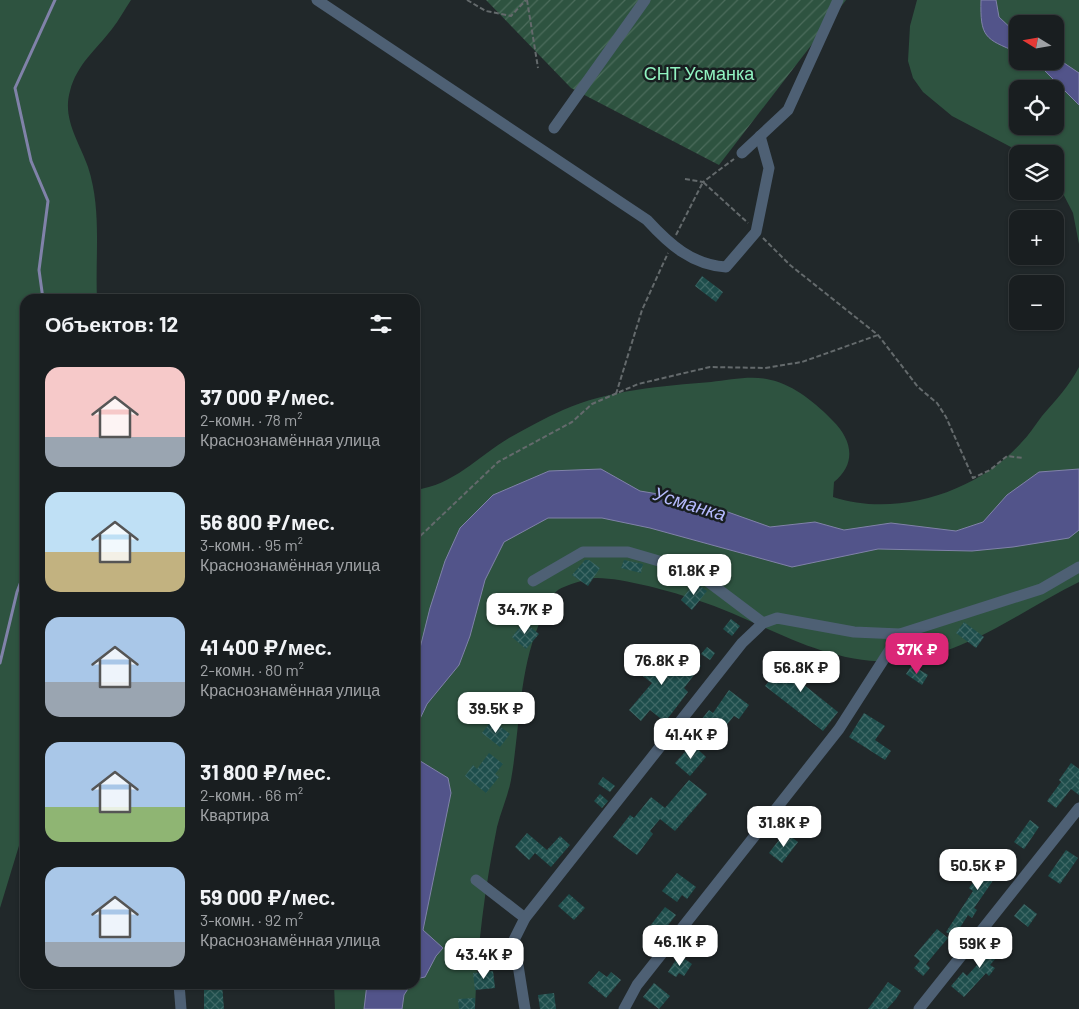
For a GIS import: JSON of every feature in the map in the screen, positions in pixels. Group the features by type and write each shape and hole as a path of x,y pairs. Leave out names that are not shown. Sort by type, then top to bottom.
{"street":[{"path":"317,0 647,220 671,246 710,266 726,267 756,232 769,168 760,136"},
{"path":"554,128 645,0"},
{"path":"742,153 788,110 838,0"},
{"path":"533,581 583,552 628,552 683,568 702,577 763,622"},
{"path":"525,1009 514,940 524,918 742,643 763,622 777,618 854,632 900,634 1041,589 1079,567"},
{"path":"624,1009 637,985 839,729 900,634"},
{"path":"919,1009 1079,808"},
{"path":"476,880 524,918"},
{"path":"179,989 181,1009"}],"path":[{"path":"467,0 486,11 511,16 527,0"},
{"path":"527,0 538,68"},
{"path":"616,394 642,310 703,182 742,153"},
{"path":"685,179 703,182 790,265 878,335 918,387 937,403 946,417 973,478 990,470 1008,456 1023,458"},
{"path":"420,536 498,462 572,422 592,404 638,384 710,367 765,368 802,362 878,335"}],"green space":[{"path":"0,0 131,0 115,26 77,73 68,101 70,120 88,167 95,199 97,294 20,294 20,842 0,908"},
{"name":"СНТ Усманка","path":"486,0 846,0 719,165 571,88"},
{"path":"917,0 1079,0 1079,244 1073,213 1064,196 1064,145 1009,146 952,116 923,92 913,78 908,61 910,26"},
{"path":"1079,367 1079,582 969,641 923,657 899,661 871,661 845,657 820,650 722,609 646,586 618,580 595,578 576,582 558,590 549,602 535,635 525,675 511,780 497,827 485,895 475,1009 335,1009 334,989 420,989 420,489 442,482 465,469 509,438 550,416 580,403 617,393 655,387 756,378 780,382 797,391 827,415 839,428 848,444 849,459 841,475 834,482 833,497 858,503 909,502 959,487 982,475 1003,460 1027,437 1067,387"}],"water":[{"path":"981,0 996,0 999,17 1009,26 1009,49 991,40 987,35 982,22"},
{"path":"1064,63 1079,73 1079,105 1064,90 1064,80 1054,80 1044,70 1064,70"},
{"name":"Усманка","path":"601,469 640,491 694,500 770,527 815,522 844,530 891,523 956,531 983,522 1007,495 1039,472 1079,469 1079,530 1069,538 1013,547 972,551 878,549 792,567 650,528 602,518 548,518 504,542 485,580 470,636 459,665 427,704 420,719 420,648 445,561 460,528 493,495 549,471"},
{"path":"420,761 448,778 451,793 423,930 443,948 436,956 425,977 420,978"},
{"path":"366,989 408,989 404,995 402,1009 364,1009"}],"building":[{"path":"702,276 723,292 716,302 695,286"},
{"path":"585,560 589,560 600,568 588,586 572,575"},
{"path":"624,560 643,564 641,573 621,568"},
{"path":"695,582 707,591 692,610 681,600"},
{"path":"731,619 740,626 732,636 723,629"},
{"path":"524,622 539,634 526,649 512,637"},
{"path":"964,622 984,637 976,648 956,633"},
{"path":"707,647 715,653 710,660 701,654"},
{"path":"634,651 666,674 683,652 701,666 684,688 688,692 665,722 650,710 641,721 629,710 652,683 625,663"},
{"path":"794,652 810,666 798,680 838,712 823,731 765,686"},
{"path":"912,665 928,675 922,685 906,674"},
{"path":"729,690 749,705 739,719 734,716 719,734 701,720 709,710 713,713"},
{"path":"864,713 885,726 875,740 891,751 885,760 849,737"},
{"path":"492,720 510,734 500,747 482,733"},
{"path":"692,744 706,757 690,776 675,763"},
{"path":"489,753 503,764 495,774 499,777 486,793 465,776 473,765 477,769"},
{"path":"1071,763 1079,769 1079,795 1071,789 1056,808 1047,801 1061,782 1059,780"},
{"path":"603,777 615,786 610,792 598,784"},
{"path":"689,780 707,794 675,831 660,819 650,831 653,834 637,855 613,837 630,815 634,818 651,797 665,808"},
{"path":"600,794 608,801 602,808 594,801"},
{"path":"1030,820 1039,827 1024,849 1014,842"},
{"path":"785,832 798,842 782,863 769,853"},
{"path":"527,833 547,850 560,836 570,845 551,867 535,853 529,860 515,847"},
{"path":"997,850 1008,859 974,908 977,910 972,918 968,915 954,937 946,932 973,891 969,888"},
{"path":"1066,850 1078,858 1060,884 1048,876"},
{"path":"677,873 696,887 687,899 682,895 677,902 662,891"},
{"path":"569,894 585,908 574,920 558,906"},
{"path":"1024,904 1037,914 1028,927 1014,916"},
{"path":"665,907 676,915 661,934 650,926"},
{"path":"701,928 716,940 704,955 689,944"},
{"path":"937,929 948,938 926,964 930,968 923,976 914,968 920,961 914,956"},
{"path":"1004,935 1011,941 990,965 995,968 989,976 986,973 964,997 951,986 963,972 967,976"},
{"path":"679,955 692,964 684,976 679,973 676,977 668,972"},
{"path":"493,971 495,988 475,990 473,973"},
{"path":"599,971 607,977 611,972 621,980 606,998 588,983"},
{"path":"888,982 901,991 896,999 887,1009 868,1009"},
{"path":"654,983 670,996 659,1009 643,997"},
{"path":"204,989 222,989 224,1009 204,1009"},
{"path":"554,993 556,1009 540,1009 538,995"},
{"path":"475,998 475,1009 459,1009 458,999"}],"waterway":[{"path":"42,294 39,270 48,201 31,161 15,88 55,0"},
{"path":"0,663 20,584"}]}
